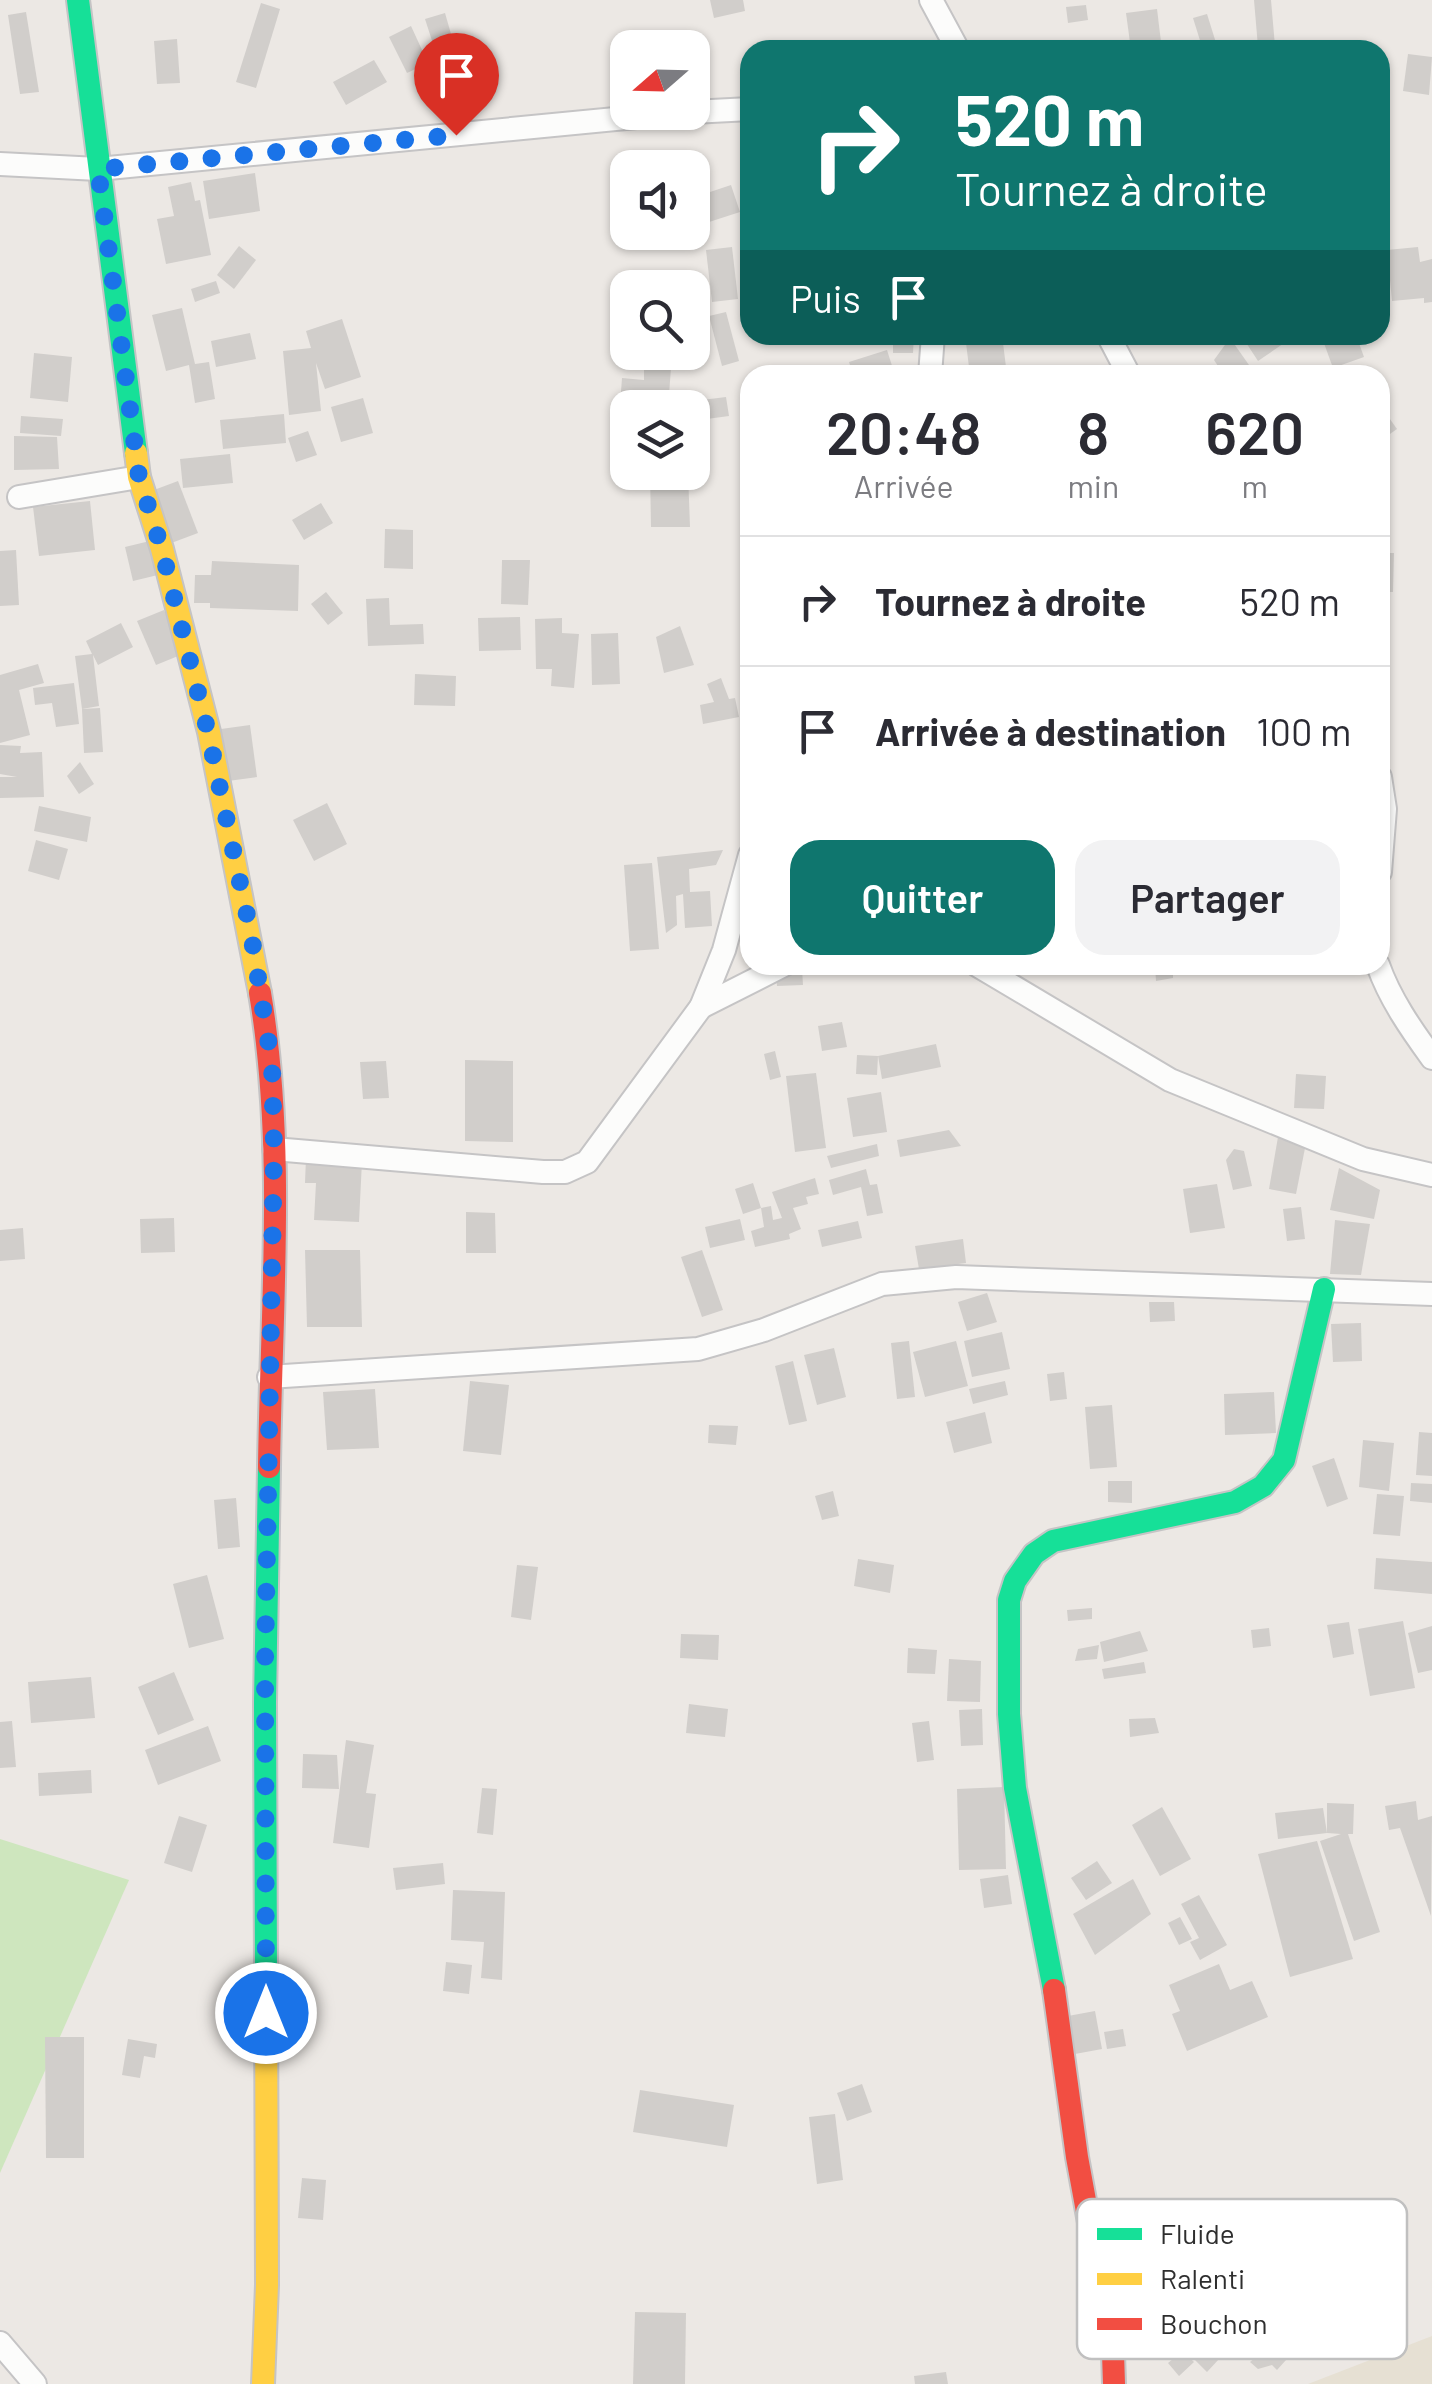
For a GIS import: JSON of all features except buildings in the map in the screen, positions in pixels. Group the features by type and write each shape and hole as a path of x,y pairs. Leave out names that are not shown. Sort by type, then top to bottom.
{"street":[{"path":"78,0 139,477 162,550 208,732 251,934 272,1064 265,1702 267,2285 263,2384"},
{"path":"931,0 951,40"},
{"path":"710,111 740,110"},
{"path":"0,164 98,169 610,120"},
{"path":"19,497 139,477"},
{"path":"274,1149 544,1172 577,1169 588,1162 701,1007 724,950 740,892"},
{"path":"701,1007 764,975"},
{"path":"994,975 1170,1080 1363,1160 1432,1175"},
{"path":"1382,975 1410,1028 1432,1058"},
{"path":"269,1377 698,1350 764,1330 882,1284 906,1280 956,1277 1432,1294"},
{"path":"1085,2199 1065,2052 1014,1788 1009,1714 1009,1600 1015,1581 1034,1554 1053,1540 1234,1502 1253,1495 1271,1480 1284,1460 1324,1289"},
{"path":"0,2343 34,2384"},
{"path":"1113,2359 1114,2384"}],"shaded area":[{"path":"1432,2336 1432,2384 1308,2384 1373,2359 1407,2359 1407,2346"}],"green space":[{"path":"0,1839 129,1880 0,2173"}],"traffic: fast":[{"path":"78,0 136,453"},
{"path":"1054,1990 1015,1788 1009,1714 1009,1600 1015,1581 1034,1554 1053,1541 1235,1502 1263,1486 1284,1460 1324,1289"},
{"path":"266,1980 269,1467"}],"traffic: slow":[{"path":"136,453 139,477 162,549 209,732 260,993"},
{"path":"263,2384 267,2285 266,1980"}],"traffic: jam":[{"path":"260,993 268,1051 275,1170 269,1467"},
{"path":"1054,1990 1085,2199"},
{"path":"1113,2359 1114,2384"}],"route":[{"path":"266,2013 272,1064 251,934 208,732 162,550 139,477 98,169 456,135"}]}
